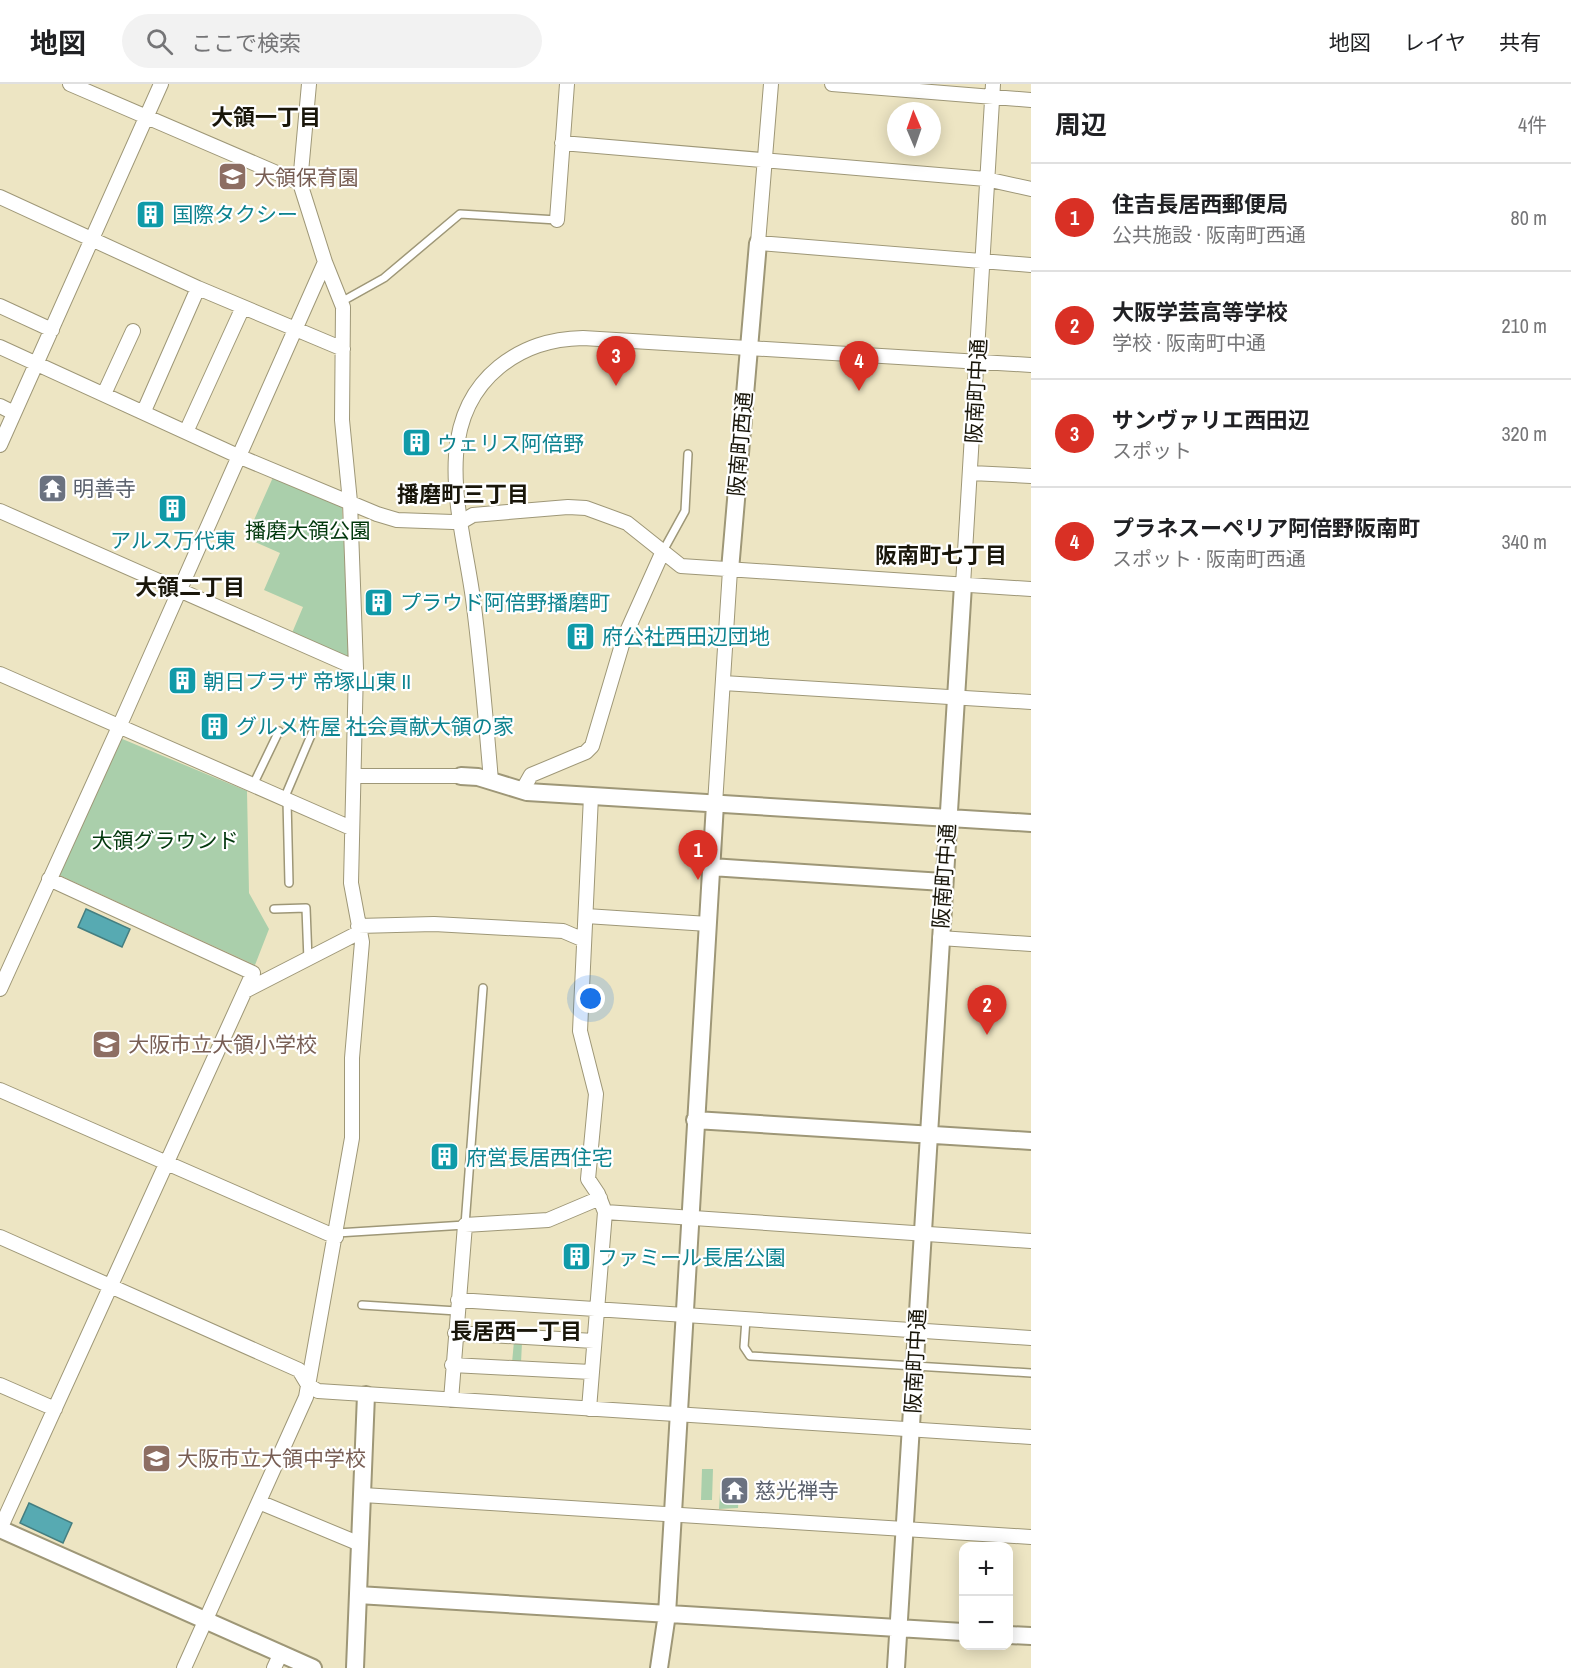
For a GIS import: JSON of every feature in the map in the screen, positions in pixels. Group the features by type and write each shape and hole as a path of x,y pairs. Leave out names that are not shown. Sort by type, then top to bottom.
{"street":[{"path":"70,84 300,183"},
{"path":"0,445 94,239 161,84"},
{"path":"184,1668 306,1397 337,1235 352,1138 352,1058 362,942 351,883 356,668 350,502 342,420 341,302 325,262 300,183 309,84"},
{"path":"557,220 567,84"},
{"name":"阪南町西通","path":"715,804 730,570 771,84"},
{"path":"832,84 993,90 1031,100"},
{"name":"阪南町中通","path":"896,1668 993,90"},
{"path":"562,143 986,179 1031,189"},
{"path":"0,197 198,288 343,349"},
{"path":"758,243 1031,265"},
{"path":"0,989 325,262"},
{"path":"144,411 198,288"},
{"path":"0,306 52,330"},
{"path":"186,432 243,307"},
{"path":"104,394 132,331"},
{"path":"491,781 484,687 461,522 455,464 456,444 460,422 481,383 513,355 531,346 564,338 582,338 1031,365"},
{"path":"0,347 238,456 396,520 461,522 473,515 568,507 586,508 627,523 681,566 1031,590"},
{"path":"0,406 14,413"},
{"path":"971,473 1031,476"},
{"path":"0,512 356,668"},
{"path":"522,791 531,775 586,752 592,746 624,638 663,551"},
{"path":"0,674 351,828"},
{"path":"723,683 1031,702"},
{"path":"354,776 461,776 491,781 522,791 1031,822"},
{"path":"589,1409 605,1212 600,1198 588,1179 596,1094 580,1031 591,796"},
{"path":"659,1668 667,1614 715,804"},
{"path":"711,867 943,882"},
{"path":"49,879 253,973 0,1529 205,1620 277,1660 313,1668"},
{"path":"586,916 708,924"},
{"path":"245,992 308,960 358,929 434,924 563,931 584,940"},
{"path":"940,938 1031,944"},
{"path":"0,1090 167,1165 337,1235"},
{"path":"695,1120 1031,1141"},
{"path":"451,1400 465,1225 548,1220 600,1198"},
{"path":"605,1212 1031,1241"},
{"path":"0,1237 299,1370 308,1385 318,1391 1031,1437"},
{"path":"457,1306 597,1309 1031,1338"},
{"path":"455,1333 594,1341"},
{"path":"452,1365 591,1372"},
{"path":"0,1385 55,1409"},
{"path":"355,1668 366,1395"},
{"path":"363,1495 1031,1537"},
{"path":"259,1502 360,1544"},
{"path":"358,1595 959,1632"},
{"path":"1013,1635 1031,1636"}],"lane":[{"path":"341,302 384,279 460,214 557,220"},
{"path":"663,551 685,511 688,454"},
{"path":"253,785 279,731"},
{"path":"288,884 285,799 312,734"},
{"path":"274,909 306,908 308,960"},
{"path":"337,1235 465,1225 483,988"},
{"path":"362,1305 457,1306"},
{"path":"746,1319 744,1347 750,1356 1031,1373"}],"green space":[{"name":"播磨大領公園","path":"274,475 338,504 342,508 350,659 292,633 303,607 264,590 280,553 246,538"},
{"name":"大領グラウンド","path":"120,738 247,791 249,893 269,929 255,965 59,875"},
{"path":"514,1341 522,1342 521,1363 512,1363"},
{"path":"702,1469 713,1469 712,1500 701,1500"},
{"path":"720,1493 739,1494 738,1508 719,1509"}],"water":[{"path":"86,909 130,929 122,947 78,927"},
{"path":"29,1503 72,1523 63,1543 20,1523"}],"place":[{"name":"大領保育園","path":"233,177"},
{"name":"国際タクシー","path":"151,214"},
{"name":"サンヴァリエ西田辺","path":"616,386"},
{"name":"プラネスーペリア阿倍野阪南町","path":"859,391"},
{"name":"ウェリス阿倍野","path":"416,443"},
{"name":"明善寺","path":"52,488"},
{"name":"アルス万代東","path":"173,509"},
{"name":"プラウド阿倍野播磨町","path":"379,602"},
{"name":"府公社西田辺団地","path":"581,636"},
{"name":"朝日プラザ 帝塚山東 II","path":"182,681"},
{"name":"グルメ杵屋 社会貢献大領の家","path":"215,726"},
{"name":"住吉長居西郵便局","path":"698,880"},
{"name":"大阪学芸高等学校","path":"987,1035"},
{"name":"大阪市立大領小学校","path":"107,1044"},
{"name":"府営長居西住宅","path":"445,1157"},
{"name":"ファミール長居公園","path":"576,1257"},
{"name":"大阪市立大領中学校","path":"156,1458"},
{"name":"慈光禅寺","path":"734,1490"}],"district":[{"name":"大領一丁目","path":"266,117"},
{"name":"播磨町三丁目","path":"463,494"},
{"name":"阪南町七丁目","path":"941,555"},
{"name":"大領二丁目","path":"190,587"},
{"name":"長居西一丁目","path":"516,1331"}]}
